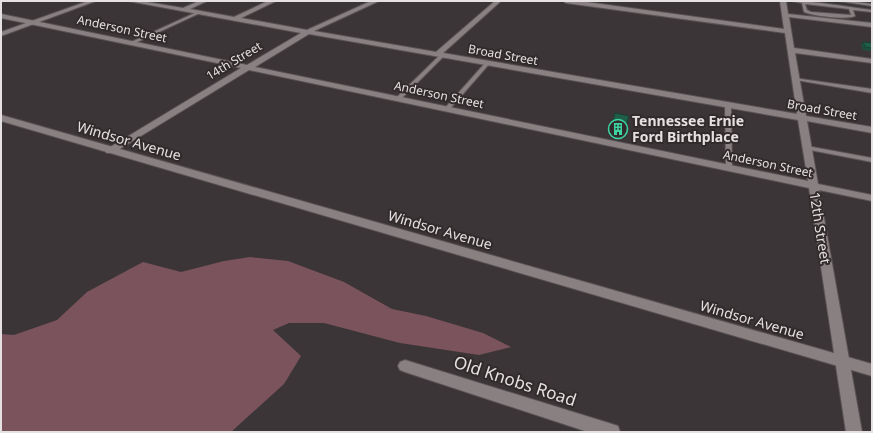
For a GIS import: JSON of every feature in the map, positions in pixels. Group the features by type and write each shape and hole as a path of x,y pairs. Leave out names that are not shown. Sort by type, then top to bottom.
{"street":[{"path":"1,34 91,1"},
{"name":"Broad Street","path":"131,1 144,2 198,13 872,130"},
{"path":"183,10 204,1"},
{"path":"235,19 273,1"},
{"name":"14th Street","path":"110,151 307,32 376,1"},
{"path":"440,55 498,1"},
{"path":"566,1 788,32"},
{"name":"12th Street","path":"783,1 854,432"},
{"path":"785,15 872,25"},
{"name":"Anderson Street","path":"1,16 872,198"},
{"path":"791,50 872,61"},
{"name":"Windsor Avenue","path":"1,118 110,151 872,370"},
{"name":"Old Knobs Road","path":"405,366 612,432"}],"lane":[{"path":"793,1 872,11"},
{"path":"840,1 871,4"},
{"path":"803,2 805,11 810,13 851,17 854,15 851,8"},
{"path":"131,43 198,13"},
{"path":"398,99 440,55"},
{"path":"447,109 488,63"},
{"path":"796,79 872,91"},
{"path":"728,105 729,168"},
{"path":"807,148 872,160"}],"shaded area":[{"path":"250,257 288,261 344,282 392,309 426,316 483,333 511,347 479,355 400,343 324,323 289,323 273,330 301,356 284,384 231,432 1,432 1,334 14,335 57,320 87,292 143,262 181,272 224,261"}],"building":[{"path":"863,42 872,43 872,48 865,47"},
{"path":"615,113 629,116 625,130 611,127"}],"place":[{"name":"Tennessee Ernie Ford Birthplace","path":"618,129"}]}
